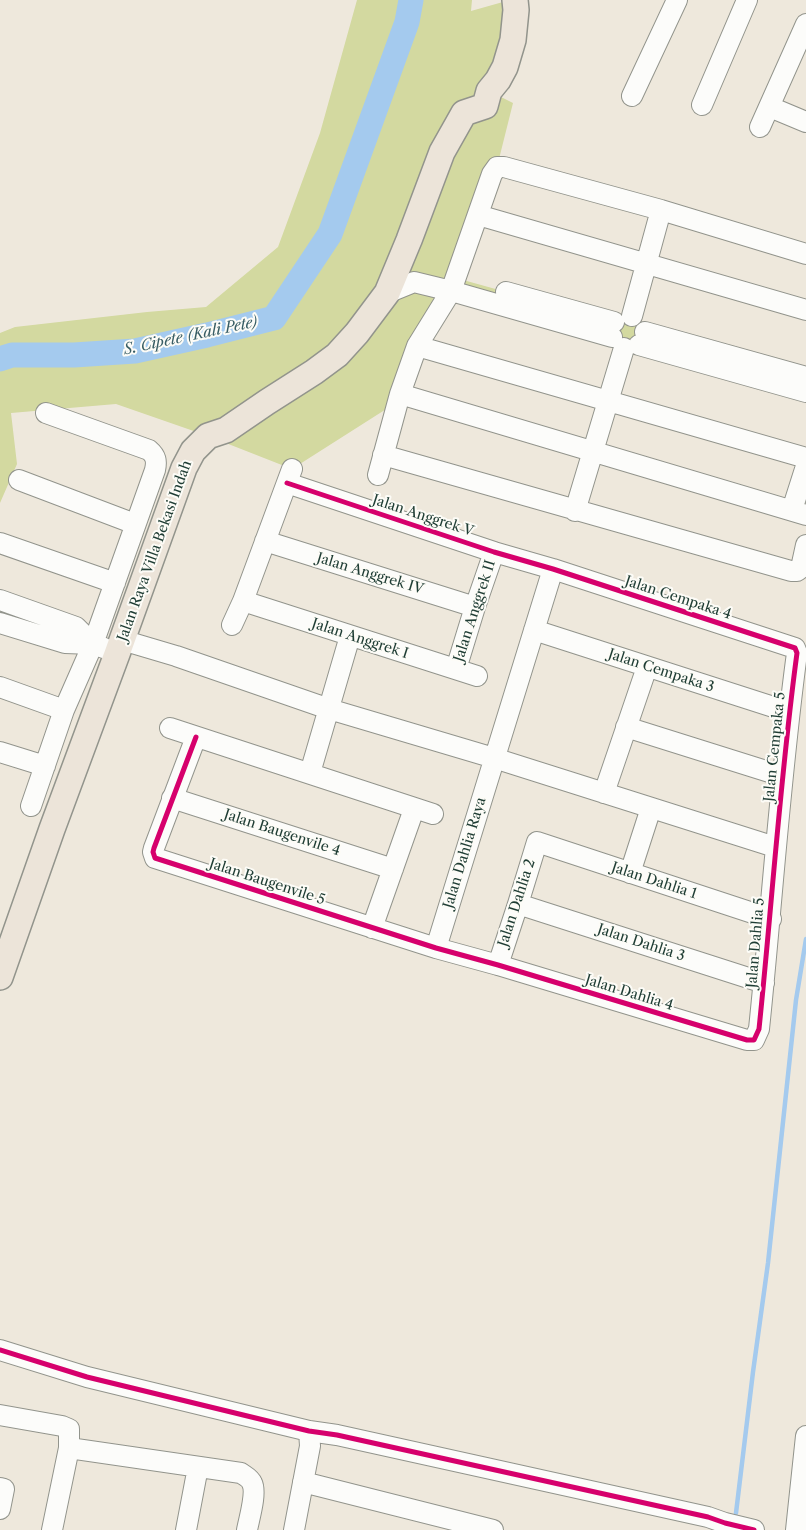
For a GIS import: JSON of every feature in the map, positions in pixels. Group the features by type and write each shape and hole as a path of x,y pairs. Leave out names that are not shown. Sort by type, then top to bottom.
{"main road":[{"name":"Jalan Raya Villa Bekasi Indah","path":"0,977 184,468 193,451 208,436 226,430 337,355 357,333 387,293 442,152 464,114 485,106 488,91 498,80 505,66 513,40 515,0"}],"street":[{"path":"632,96 677,0"},
{"path":"702,105 747,0"},
{"path":"760,127 800,52 806,24"},
{"path":"770,107 806,122"},
{"path":"378,475 400,394 417,346 449,285 478,215 492,174 497,167 661,210 806,254"},
{"path":"575,511 628,333 661,210"},
{"path":"478,215 806,310"},
{"path":"387,293 414,282 449,285 628,333 806,377"},
{"path":"628,333 806,392"},
{"path":"417,346 806,458"},
{"path":"400,394 799,512 806,466"},
{"path":"31,806 64,710 115,583 156,465 155,454 149,450 46,413"},
{"path":"383,455 791,571 797,571 801,568 806,545"},
{"name":"Jalan Anggrek V","path":"265,541 289,476 494,552 553,569"},
{"path":"19,480 135,524"},
{"path":"232,625 265,541"},
{"name":"Jalan Anggrek IV","path":"265,541 474,607"},
{"path":"0,543 115,583"},
{"name":"Jalan Anggrek II","path":"456,670 474,607 494,552"},
{"name":"Jalan Dahlia Raya","path":"436,948 553,569"},
{"name":"Jalan Cempaka 4","path":"553,569 796,649"},
{"path":"0,600 76,627 92,644"},
{"name":"Jalan Anggrek I","path":"243,601 477,676"},
{"path":"0,623 65,643 120,647 176,656 329,709 494,758 775,847"},
{"name":"Jalan Cempaka 3","path":"534,630 789,712"},
{"path":"310,774 350,636"},
{"name":"Jalan Cempaka 5","path":"775,847 796,649"},
{"path":"604,793 647,666"},
{"path":"0,687 64,710"},
{"path":"626,726 782,776"},
{"path":"170,728 423,812 393,869 372,928"},
{"path":"172,798 196,737"},
{"path":"0,752 45,766"},
{"name":"Jalan Baugenvile 5","path":"172,798 154,848 155,858 436,948"},
{"name":"Jalan Baugenvile 4","path":"172,798 393,869"},
{"path":"630,872 651,808"},
{"name":"Jalan Dahlia 1","path":"537,842 771,919"},
{"name":"Jalan Dahlia 2","path":"498,964 537,842"},
{"name":"Jalan Dahlia 5","path":"754,1040 759,1029 771,919 775,847"},
{"name":"Jalan Dahlia 3","path":"518,904 764,983"},
{"name":"Jalan Dahlia 4","path":"436,948 498,964 747,1040 754,1040"},
{"path":"0,1350 87,1377 309,1431 337,1435 713,1523 754,1530"},
{"path":"0,1415 66,1427 69,1430 69,1448 52,1530"},
{"path":"294,1530 310,1446 309,1431"},
{"path":"796,1530 806,1436"},
{"path":"69,1448 241,1473 249,1478 253,1484 254,1491 247,1530"},
{"path":"186,1530 198,1467"},
{"path":"303,1482 493,1530"},
{"path":"0,1488 4,1489 0,1509"}],"green space":[{"path":"357,0 472,0 471,11 510,0 489,91 513,103 497,167 456,278 614,322 623,316 639,319 644,326 806,392 452,291 391,406 292,469 208,436 116,404 11,413 17,464 0,503 0,333 15,327 206,307 278,247 320,133"}],"waterway":[{"name":"S. Cipete (Kali Pete)","path":"0,359 12,355 74,355 135,351 274,318 330,234 407,22 411,0"},
{"path":"736,1513 768,1263 796,1000 806,939"}],"cycle path":[{"path":"196,737 154,848 155,858 436,948 747,1040 754,1040 759,1029 781,794 797,653 795,648 553,569 494,552 287,483"},
{"path":"0,1350 87,1377 309,1431 337,1435 708,1517 754,1530"}]}
